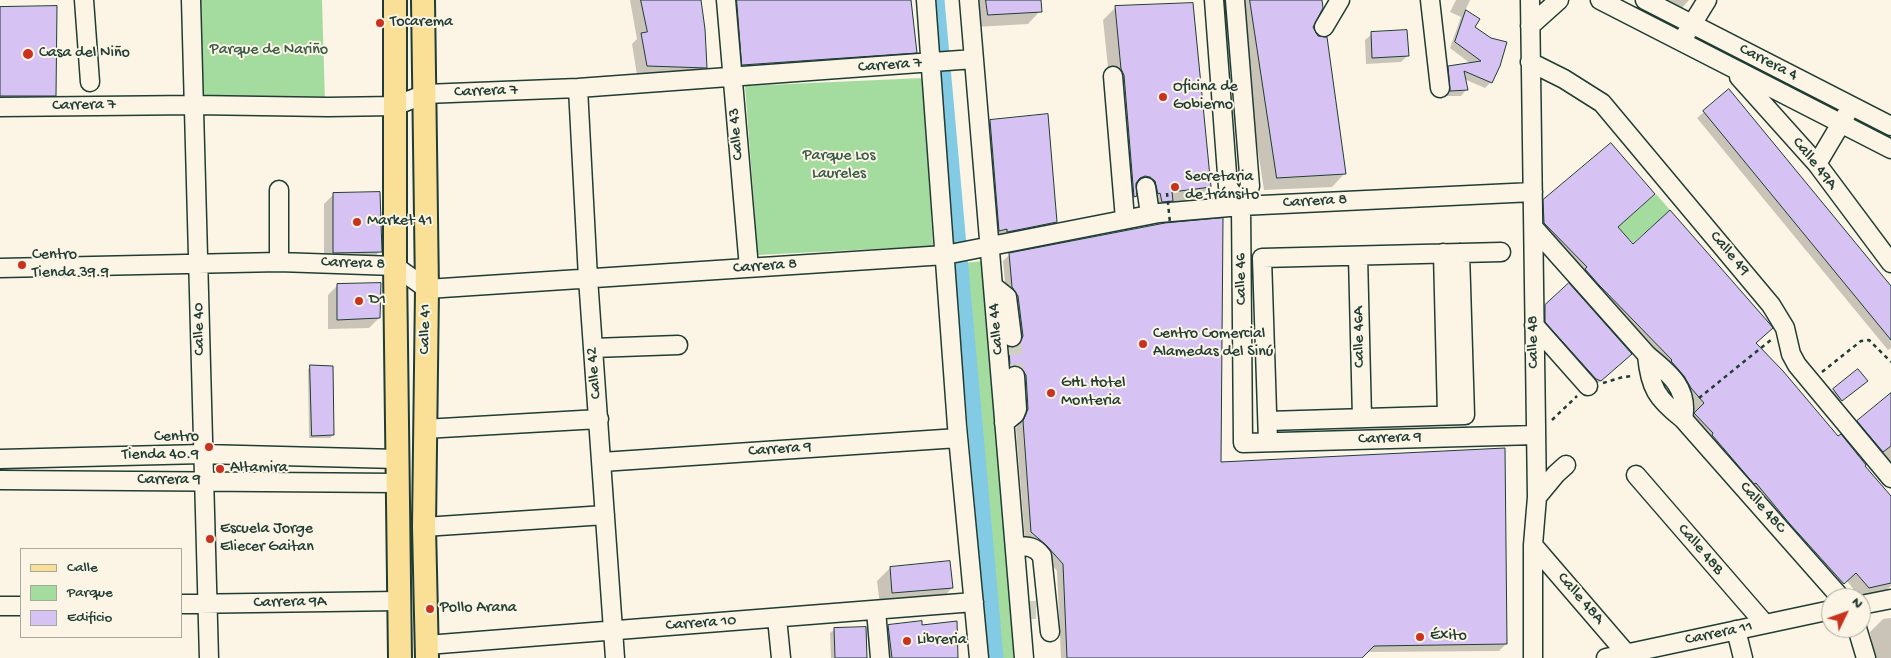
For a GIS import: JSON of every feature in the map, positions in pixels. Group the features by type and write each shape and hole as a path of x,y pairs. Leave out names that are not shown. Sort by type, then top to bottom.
{"main road":[{"name":"Calle 41","path":"395,0 395,266 400,658"},
{"name":"Calle 41","path":"424,0 427,288 424,527 427,651"}],"street":[{"path":"84,0 90,82"},
{"name":"Calle 40","path":"191,0 208,658"},
{"name":"Calle 43","path":"726,0 749,268"},
{"path":"926,0 936,63 950,254 958,438 980,658"},
{"name":"Calle 44","path":"969,0 968,60 985,247 993,286 1015,546 1035,617 1024,658"},
{"path":"1214,0 1228,188 1241,206"},
{"name":"Calle 46","path":"1235,0 1250,186 1241,206 1243,443"},
{"path":"1324,27 1340,0"},
{"path":"1430,0 1440,88"},
{"name":"Calle 48","path":"1530,0 1537,497 1533,545 1533,658"},
{"path":"1530,26 1559,0"},
{"path":"1600,0 1891,149"},
{"name":"Carrera 4","path":"1645,0 1891,126"},
{"path":"1682,43 1707,0"},
{"name":"Carrera 7","path":"0,107 194,105 396,106 425,94 578,88 968,60"},
{"name":"Calle 49","path":"1530,62 1564,79 1602,103 1771,304 1785,328 1791,354 1797,365 1891,478"},
{"name":"Calle 49A","path":"1732,69 1817,164 1891,263"},
{"path":"1113,76 1125,154 1116,220 1113,228 1116,230 1152,224 1157,221 1159,217 1146,187"},
{"name":"Calle 42","path":"578,88 588,278 615,658"},
{"path":"1817,164 1852,106"},
{"path":"279,262 280,190"},
{"name":"Carrera 8","path":"1159,217 1241,206 1532,192"},
{"name":"Carrera 8","path":"0,268 279,262 395,266 427,288 950,254 1116,220"},
{"name":"Calle 48C","path":"1534,228 1647,355 1652,382 1665,405 1683,419 1832,588"},
{"path":"1268,442 1262,258 1501,252"},
{"path":"1447,416 1452,253"},
{"name":"Carrera 9","path":"1268,421 1465,415 1452,253"},
{"name":"Calle 46A","path":"1358,256 1362,418"},
{"path":"993,286 1007,297 1012,337"},
{"path":"1534,325 1588,386"},
{"path":"593,348 678,345"},
{"path":"1004,423 1015,414 1017,409 1015,376"},
{"path":"424,428 599,419"},
{"name":"Carrera 9","path":"1243,443 1536,435"},
{"name":"Carrera 9","path":"602,462 958,438"},
{"name":"Carrera 9","path":"0,459 203,454 397,459"},
{"path":"1537,497 1566,465"},
{"name":"Calle 48B","path":"1636,475 1765,624"},
{"name":"Carrera 9","path":"0,480 397,483"},
{"path":"424,527 605,515"},
{"name":"Calle 48A","path":"1533,545 1626,653"},
{"path":"1015,546 1034,548 1042,556 1035,617"},
{"path":"1871,603 1891,599"},
{"name":"Carrera 9A","path":"182,604 400,601"},
{"name":"Carrera 10","path":"427,651 613,630 974,602"},
{"path":"0,606 20,606"},
{"path":"876,610 880,658"},
{"name":"Carrera 11","path":"1606,658 1626,653 1662,652 1736,630 1821,612"},
{"path":"777,618 781,658"},
{"path":"1736,630 1742,658"},
{"path":"1860,638 1866,658"}],"path":[{"path":"1159,217 1168,193"},
{"path":"1683,419 1694,402 1785,328"},
{"path":"1811,380 1861,341 1868,340 1890,362"}],"green space":[{"name":"Parque de Nariño","path":"195,0 322,0 325,103 200,101"},
{"name":"Parque Los Laureles","path":"923,78 933,246 758,255 745,86"},
{"path":"1656,194 1670,210 1633,243 1618,227"},
{"path":"983,261 1015,658 990,658 955,264"}],"building":[{"path":"641,0 701,0 707,68 647,66 641,33 647,32"},
{"path":"737,0 911,0 917,53 742,65"},
{"path":"986,0 1041,0 1042,12 988,15"},
{"path":"1250,0 1322,0 1323,8 1313,27 1318,36 1327,37 1346,174 1277,178"},
{"name":"Oficina de Gobierno","path":"1193,3 1211,187 1172,192 1173,201 1162,202 1155,181 1145,176 1136,183 1137,196 1134,197 1124,75 1121,69 1115,6"},
{"name":"Casa del Niño","path":"57,6 56,96 0,96 0,7"},
{"path":"1466,10 1480,19 1475,27 1491,38 1507,42 1500,66 1492,83 1464,71 1468,90 1450,91 1448,66 1481,61 1455,42"},
{"path":"1407,30 1409,56 1372,58 1371,32"},
{"path":"1729,89 1891,286 1891,340 1703,111"},
{"path":"1048,114 1057,222 1007,232 1007,229 999,231 990,120"},
{"path":"1611,143 1655,194 1618,227 1633,244 1670,210 1773,328 1756,343 1783,371 1838,436 1841,434 1891,496 1891,583 1869,588 1856,573 1844,584 1756,483 1754,484 1712,435 1713,433 1694,413 1704,403 1672,360 1599,285 1585,269 1587,267 1544,223 1543,200"},
{"name":"Market 41","path":"380,192 382,252 333,253 333,193"},
{"name":"Centro Comercial Alamedas del Sinú","path":"1223,218 1221,462 1505,448 1507,644 1374,646 1362,658 1067,658 1063,564 1031,532 1023,421 1028,409 1026,375 1020,367 1010,367 1009,347 1019,345 1023,336 1018,296 1012,287 1009,253 1165,223"},
{"name":"D1","path":"381,283 380,318 337,320 337,284"},
{"path":"1569,283 1632,354 1601,381 1596,379 1545,322 1545,305"},
{"path":"310,365 333,366 334,435 312,436"},
{"path":"1858,369 1868,381 1842,401 1833,389"},
{"path":"1891,393 1891,446 1883,452 1857,421"},
{"path":"950,561 953,588 892,593 890,567"},
{"path":"922,621 922,625 957,621 958,658 892,658 888,625"},
{"path":"866,627 867,658 835,658 834,628"}],"waterway":[{"path":"937,0 996,658"}],"tunnel":[{"path":"1012,337 1015,376"},
{"path":"1026,610 1036,610"}],"place":[{"name":"Tocarema","path":"380,23"},
{"name":"Casa del Niño","path":"28,54"},
{"name":"Oficina de Gobierno","path":"1163,97"},
{"name":"Secretaria de tránsito","path":"1175,187"},
{"name":"Market 41","path":"357,222"},
{"name":"Centro Tienda 39.9","path":"22,265"},
{"name":"D1","path":"359,301"},
{"name":"Centro Comercial Alamedas del Sinú","path":"1143,344"},
{"name":"GHL Hotel Monteria","path":"1051,393"},
{"name":"Centro Tienda 40.9","path":"209,447"},
{"name":"Altamira","path":"220,469"},
{"name":"Escuela Jorge Eliecer Gaitan","path":"210,539"},
{"name":"Pollo Arana","path":"430,609"},
{"name":"Éxito","path":"1420,637"},
{"name":"Libreria","path":"907,641"}]}
